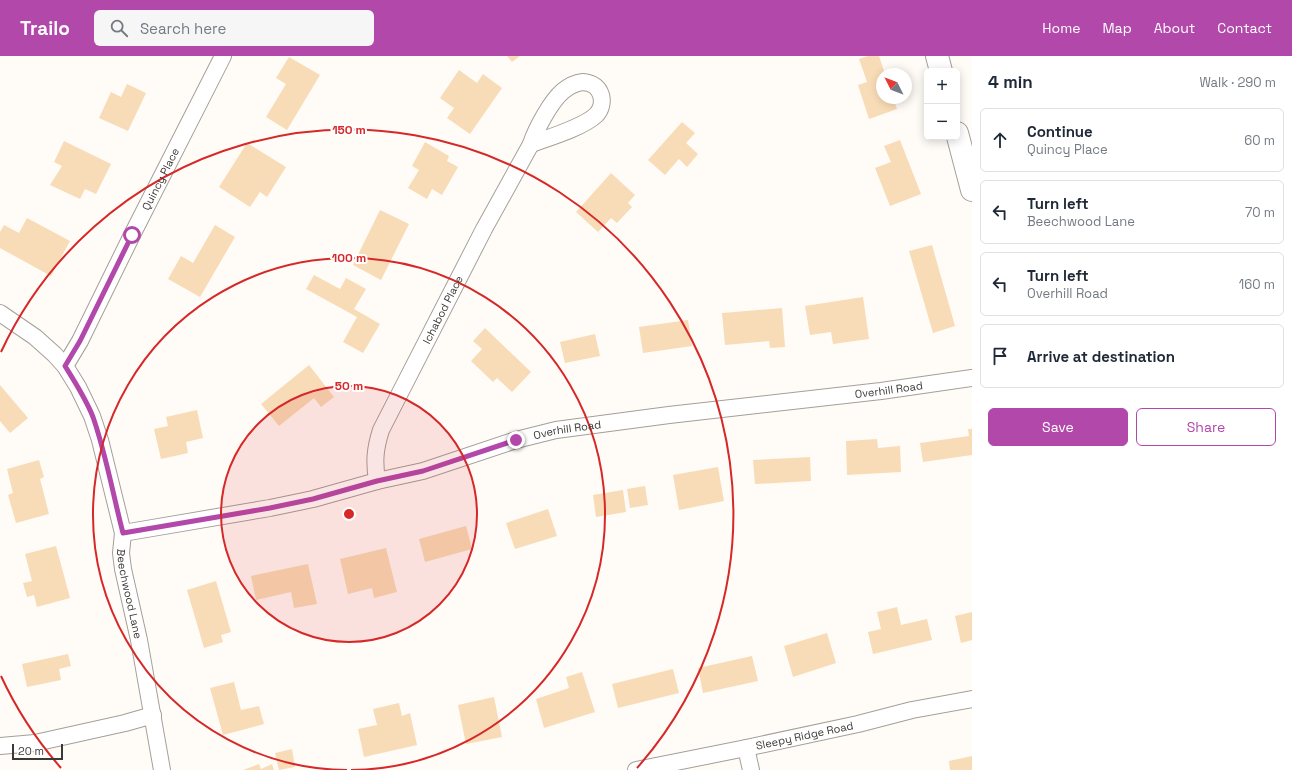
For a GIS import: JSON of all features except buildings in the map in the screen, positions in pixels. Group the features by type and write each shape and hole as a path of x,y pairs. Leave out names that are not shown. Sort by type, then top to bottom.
{"main road":[{"path":"937,56 940,68"},
{"path":"959,140 972,190"}],"street":[{"name":"Quincy Place","path":"65,366 80,341 223,56"},
{"name":"Ichabod Place","path":"377,481 374,463 376,446 381,430 484,229 531,144 535,131 563,91 574,84 583,82 592,84 599,90 602,98 601,108 596,115 584,123 531,144"},
{"name":"Beechwood Lane","path":"0,313 35,337 65,366 78,386 92,416 100,440 123,533 123,569 153,714 162,770"},
{"name":"Overhill Road","path":"123,533 313,499 377,481 423,471 516,440 556,430 669,415 881,391 972,378"},
{"name":"Sleepy Ridge Road","path":"636,770 858,724 912,710 972,699"},
{"path":"0,746 35,742 125,723 153,714"},
{"path":"746,748 751,770"}],"route":[{"path":"132,235 80,341 65,366 78,386 92,416 100,440 123,533 270,508 313,499 377,481 423,471 516,440"}]}
